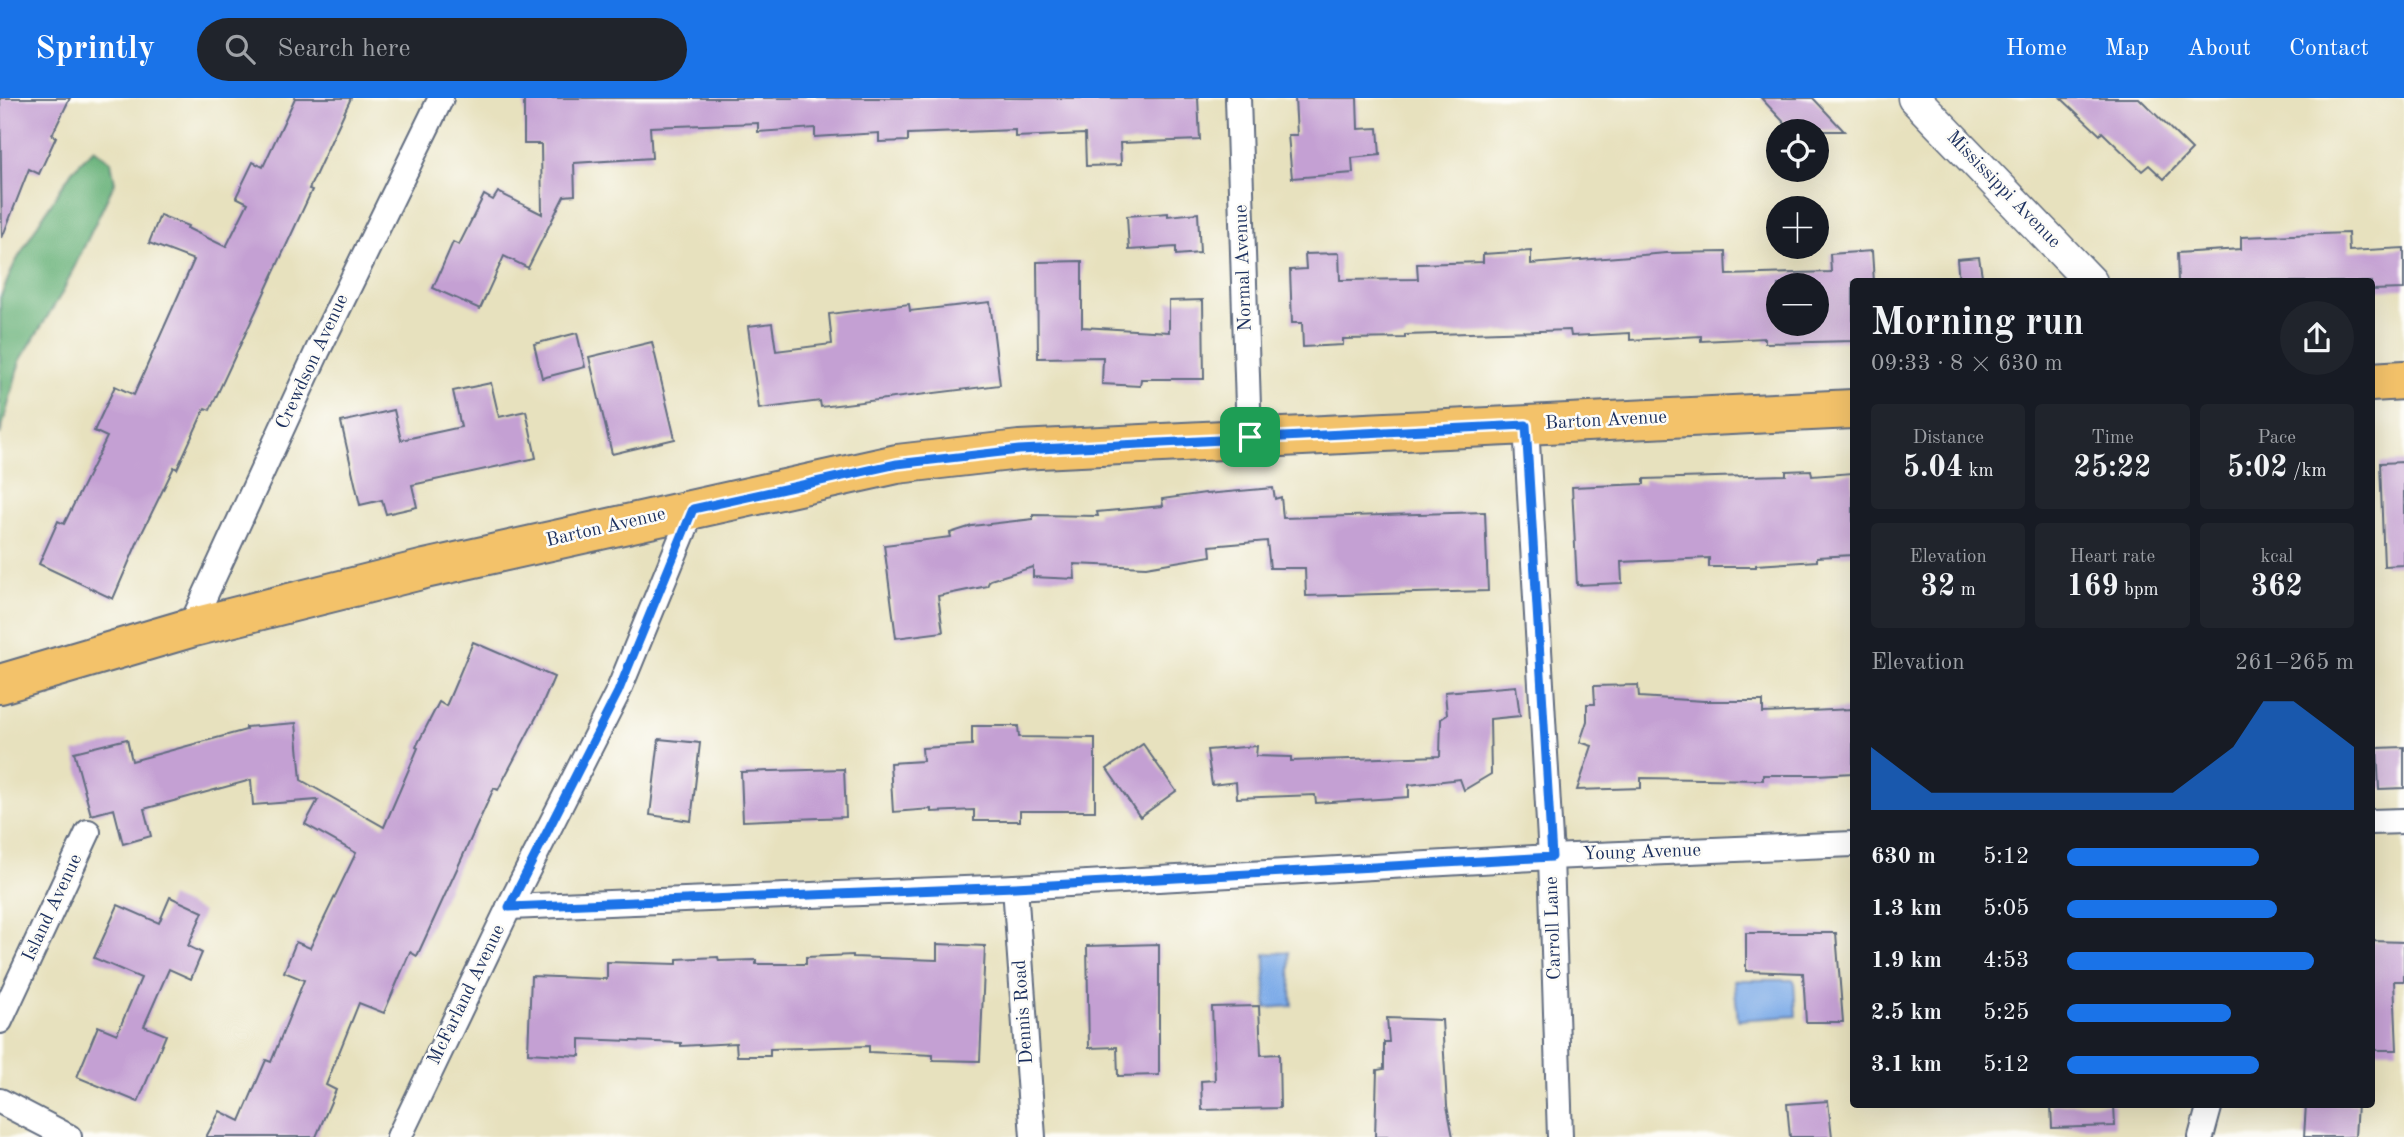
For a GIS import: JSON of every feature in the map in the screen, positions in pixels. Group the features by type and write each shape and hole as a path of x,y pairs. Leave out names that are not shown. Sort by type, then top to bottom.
{"main road":[{"path":"2375,382 2404,380"},
{"name":"Barton Avenue","path":"0,684 190,628 425,569 897,464 1019,450 1850,409"}],"street":[{"name":"Crewdson Avenue","path":"190,628 318,350 441,98"},
{"name":"Normal Avenue","path":"1238,98 1250,437"},
{"name":"Mississippi Avenue","path":"1914,98 2087,278"},
{"name":"Carroll Lane","path":"1526,425 1552,857 1560,1137"},
{"name":"McFarland Avenue","path":"399,1137 509,907 618,692 693,509"},
{"path":"2375,822 2404,821"},
{"name":"Island Avenue","path":"0,1021 88,832"},
{"name":"Young Avenue","path":"509,907 1015,887 1552,857 1850,844"},
{"name":"Dennis Road","path":"1015,887 1033,1137"},
{"path":"0,1101 69,1137"},
{"path":"2201,1137 2209,1108"}],"green space":[{"path":"94,149 111,162 115,182 62,293 20,361 0,435 0,298 14,265 38,224 72,171"}],"water":[{"path":"1289,952 1292,1006 1266,1008 1265,954"},
{"path":"1734,980 1794,980 1796,1016 1738,1020"}],"building":[{"path":"0,98 70,98 52,135 56,137 39,174 29,169 2,238"},
{"path":"295,98 351,98 309,189 312,190 210,410 205,408 177,469 174,467 113,599 39,564 58,521 64,524 107,437 94,431 115,386 134,395 194,260 149,243 160,215 188,226 187,228 226,247 248,203 236,197 253,162 263,167"},
{"path":"524,98 1198,98 1200,140 1120,143 1121,165 1086,166 1085,134 1015,137 1015,130 908,134 908,141 879,142 879,133 815,137 815,128 758,132 758,123 650,127 652,158 574,163 575,195 564,196 528,268 504,256 480,309 433,288 453,242 459,245 484,195 493,200 498,192 542,214 541,144 524,144"},
{"path":"1295,98 1357,98 1358,129 1378,128 1380,155 1352,158 1353,173 1292,178 1288,135 1297,135"},
{"path":"1761,98 1813,98 1844,131 1829,131 1829,119 1781,119"},
{"path":"2061,98 2139,98 2192,150 2164,179 2149,165 2142,171 2102,132 2100,135"},
{"path":"1168,213 1168,216 1198,213 1200,253 1176,255 1176,247 1129,250 1127,216"},
{"path":"2348,233 2349,251 2404,248 2404,289 2375,290 2375,278 2178,278 2177,253 2241,249 2241,237"},
{"path":"1531,251 1531,264 1667,253 1726,252 1727,275 1766,274 1766,336 1829,336 1829,273 1796,273 1831,272 1830,254 1872,251 1874,278 1850,278 1850,341 1765,343 1765,338 1701,341 1701,336 1630,340 1630,333 1571,336 1570,330 1405,335 1405,338 1343,339 1343,345 1303,347 1302,323 1292,323 1290,270 1306,269 1305,254 1339,253 1340,280 1418,279 1417,264 1483,262 1483,254"},
{"path":"1979,257 1982,278 1959,278 1957,259"},
{"path":"1082,261 1082,327 1169,332 1169,301 1203,300 1204,379 1141,379 1140,386 1102,384 1103,357 1038,358 1037,262"},
{"path":"990,302 1000,385 821,407 820,401 759,409 748,326 772,323 776,351 832,344 829,314 909,304 910,311"},
{"path":"577,333 585,367 542,378 534,344"},
{"path":"652,342 675,439 612,454 589,357"},
{"path":"491,383 499,417 526,411 536,458 412,485 417,507 386,514 382,500 360,505 341,422 394,410 401,440 461,427 453,391"},
{"path":"2404,462 2404,565 2384,566 2380,463"},
{"path":"1811,470 1812,476 1850,473 1850,555 1817,557 1817,561 1756,567 1709,567 1709,558 1621,562 1622,583 1577,585 1572,487 1644,484 1644,479 1786,475 1786,471"},
{"path":"1273,488 1275,499 1281,497 1283,518 1485,512 1488,591 1306,596 1305,568 1270,568 1267,541 1210,546 1211,556 1146,567 1074,564 1075,579 1033,577 1033,567 990,580 987,586 938,596 943,632 896,638 884,545 951,537 950,533 972,526 1033,519 1033,515 1098,516 1097,512 1163,506 1162,499"},
{"path":"473,642 554,677 540,710 498,790 494,788 417,956 410,952 384,1013 359,1003 326,1085 336,1090 316,1137 206,1137 220,1111 240,1121 266,1060 271,1062 304,980 284,972 296,942 310,948 356,853 305,824 318,800 253,805 251,780 144,809 151,836 123,844 114,809 91,815 74,752 127,739 132,761 246,730 246,727 296,723 301,780 384,827 418,748 416,747 439,702 446,706"},
{"path":"1638,685 1639,697 1763,701 1763,713 1850,709 1850,773 1763,775 1763,780 1641,778 1641,788 1577,790 1592,746 1580,742 1587,721 1587,704 1595,704 1594,686"},
{"path":"1516,686 1520,716 1490,719 1491,774 1464,790 1460,779 1409,785 1409,797 1316,803 1315,795 1237,798 1236,782 1212,785 1207,750 1257,746 1256,756 1291,757 1291,761 1440,756 1441,719 1447,715 1445,692"},
{"path":"972,726 1018,726 1019,737 1095,738 1095,811 1020,811 1020,821 974,821 974,810 893,812 890,763 923,761 922,748 972,745"},
{"path":"659,739 700,743 691,821 650,815"},
{"path":"1143,744 1176,791 1140,817 1107,769"},
{"path":"2404,747 2404,788 2379,789 2377,748"},
{"path":"844,769 846,817 743,821 741,772"},
{"path":"170,897 203,912 188,946 202,953 191,979 169,969 144,1026 166,1035 138,1102 77,1077 98,1026 117,1034 141,978 94,958 118,905 159,923"},
{"path":"1746,933 1836,933 1843,1022 1806,1022 1803,973 1746,971"},
{"path":"2375,941 2404,942 2404,981 2394,981 2397,1050 2375,1050"},
{"path":"937,944 985,946 980,1061 933,1060 933,1055 869,1052 869,1046 770,1049 770,1056 737,1056 736,1043 681,1046 681,1043 580,1039 580,1056 528,1053 531,976 607,979 607,962 677,964 677,959 718,957 719,961 756,960 756,964 806,964 806,957 853,955 937,960"},
{"path":"1159,944 1159,1075 1118,1076 1117,1047 1089,1048 1087,946"},
{"path":"1259,1006 1261,1055 1279,1054 1280,1108 1202,1110 1201,1081 1215,1080 1212,1007"},
{"path":"1387,1018 1442,1020 1447,1106 1453,1137 1375,1137 1377,1070 1384,1069 1384,1042 1389,1042"},
{"path":"1828,1101 1832,1137 1790,1137 1787,1104"},
{"path":"2051,1108 2114,1108 2115,1126 2052,1128"},
{"path":"2306,1108 2357,1108 2355,1137 2304,1137"}],"route":[{"path":"1526,425 1552,857 1015,887 509,907 618,692 693,509 897,464 1019,450 1250,437 1526,425"}]}
